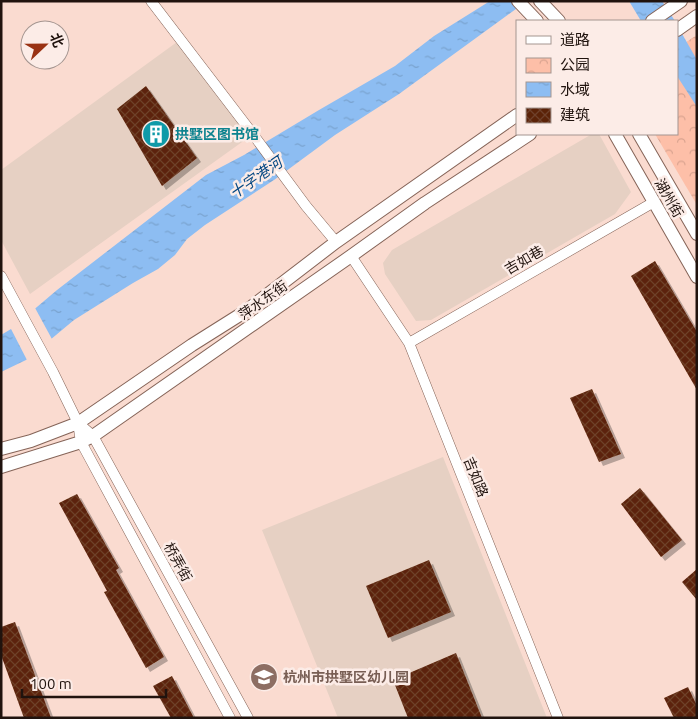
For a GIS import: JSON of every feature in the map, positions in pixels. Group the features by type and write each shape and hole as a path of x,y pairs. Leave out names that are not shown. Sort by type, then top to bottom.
{"main road":[{"path":"518,1 536,20"},
{"path":"653,20 681,1"},
{"path":"545,6 557,20"},
{"path":"678,29 697,16"},
{"name":"萍水东街","path":"1,449 31,441 78,423 192,344 246,311 336,242 516,116"},
{"name":"萍水东街","path":"1,467 81,442 93,436 426,203 528,135"},
{"name":"湖州街","path":"615,135 697,276"},
{"name":"湖州街","path":"640,135 697,234"}],"street":[{"path":"151,1 306,206 336,242"},
{"name":"吉如巷","path":"409,342 654,202"},
{"name":"吉如路","path":"351,256 409,342 558,718"},
{"name":"桥弄街","path":"1,276 53,372 78,423 81,442 230,718"},
{"name":"桥弄街","path":"78,423 93,436 248,718"}],"shaded area":[{"path":"177,42 249,137 30,294 1,240 1,170"},
{"path":"590,135 600,135 631,192 615,214 431,320 416,321 385,274 383,263 392,250"},
{"path":"443,457 547,718 338,718 262,530"}],"green space":[{"path":"697,35 697,205 656,135 678,135 678,47"}],"water":[{"name":"十字港河","path":"490,1 527,1 399,94 335,135 274,180 205,225 187,239 175,255 158,269 74,320 26,360 1,372 1,335 206,175 244,155 395,66 434,36"},
{"path":"629,1 662,1 674,20 640,20"},
{"path":"678,27 697,60 697,107 678,78"}],"pier":[{"path":"34,306 53,341 28,362 10,327"}],"building":[{"name":"拱墅区图书馆","path":"146,86 197,158 162,186 117,109"},
{"path":"655,261 697,332 697,390 631,276"},
{"path":"592,389 621,454 599,462 570,398"},
{"path":"640,488 682,540 661,557 621,504"},
{"path":"77,494 119,568 116,570 164,657 146,668 104,592 107,591 59,503"},
{"path":"429,560 451,612 388,638 366,586"},
{"path":"697,569 697,600 682,582"},
{"path":"15,622 51,718 24,718 1,655 1,627"},
{"path":"456,653 482,718 408,718 393,680"},
{"path":"172,676 194,718 171,718 153,686"},
{"path":"688,687 697,706 697,718 674,718 664,698"}],"place":[{"name":"拱墅区图书馆","path":"156,134"},
{"name":"杭州市拱墅区幼儿园","path":"264,677"}]}
